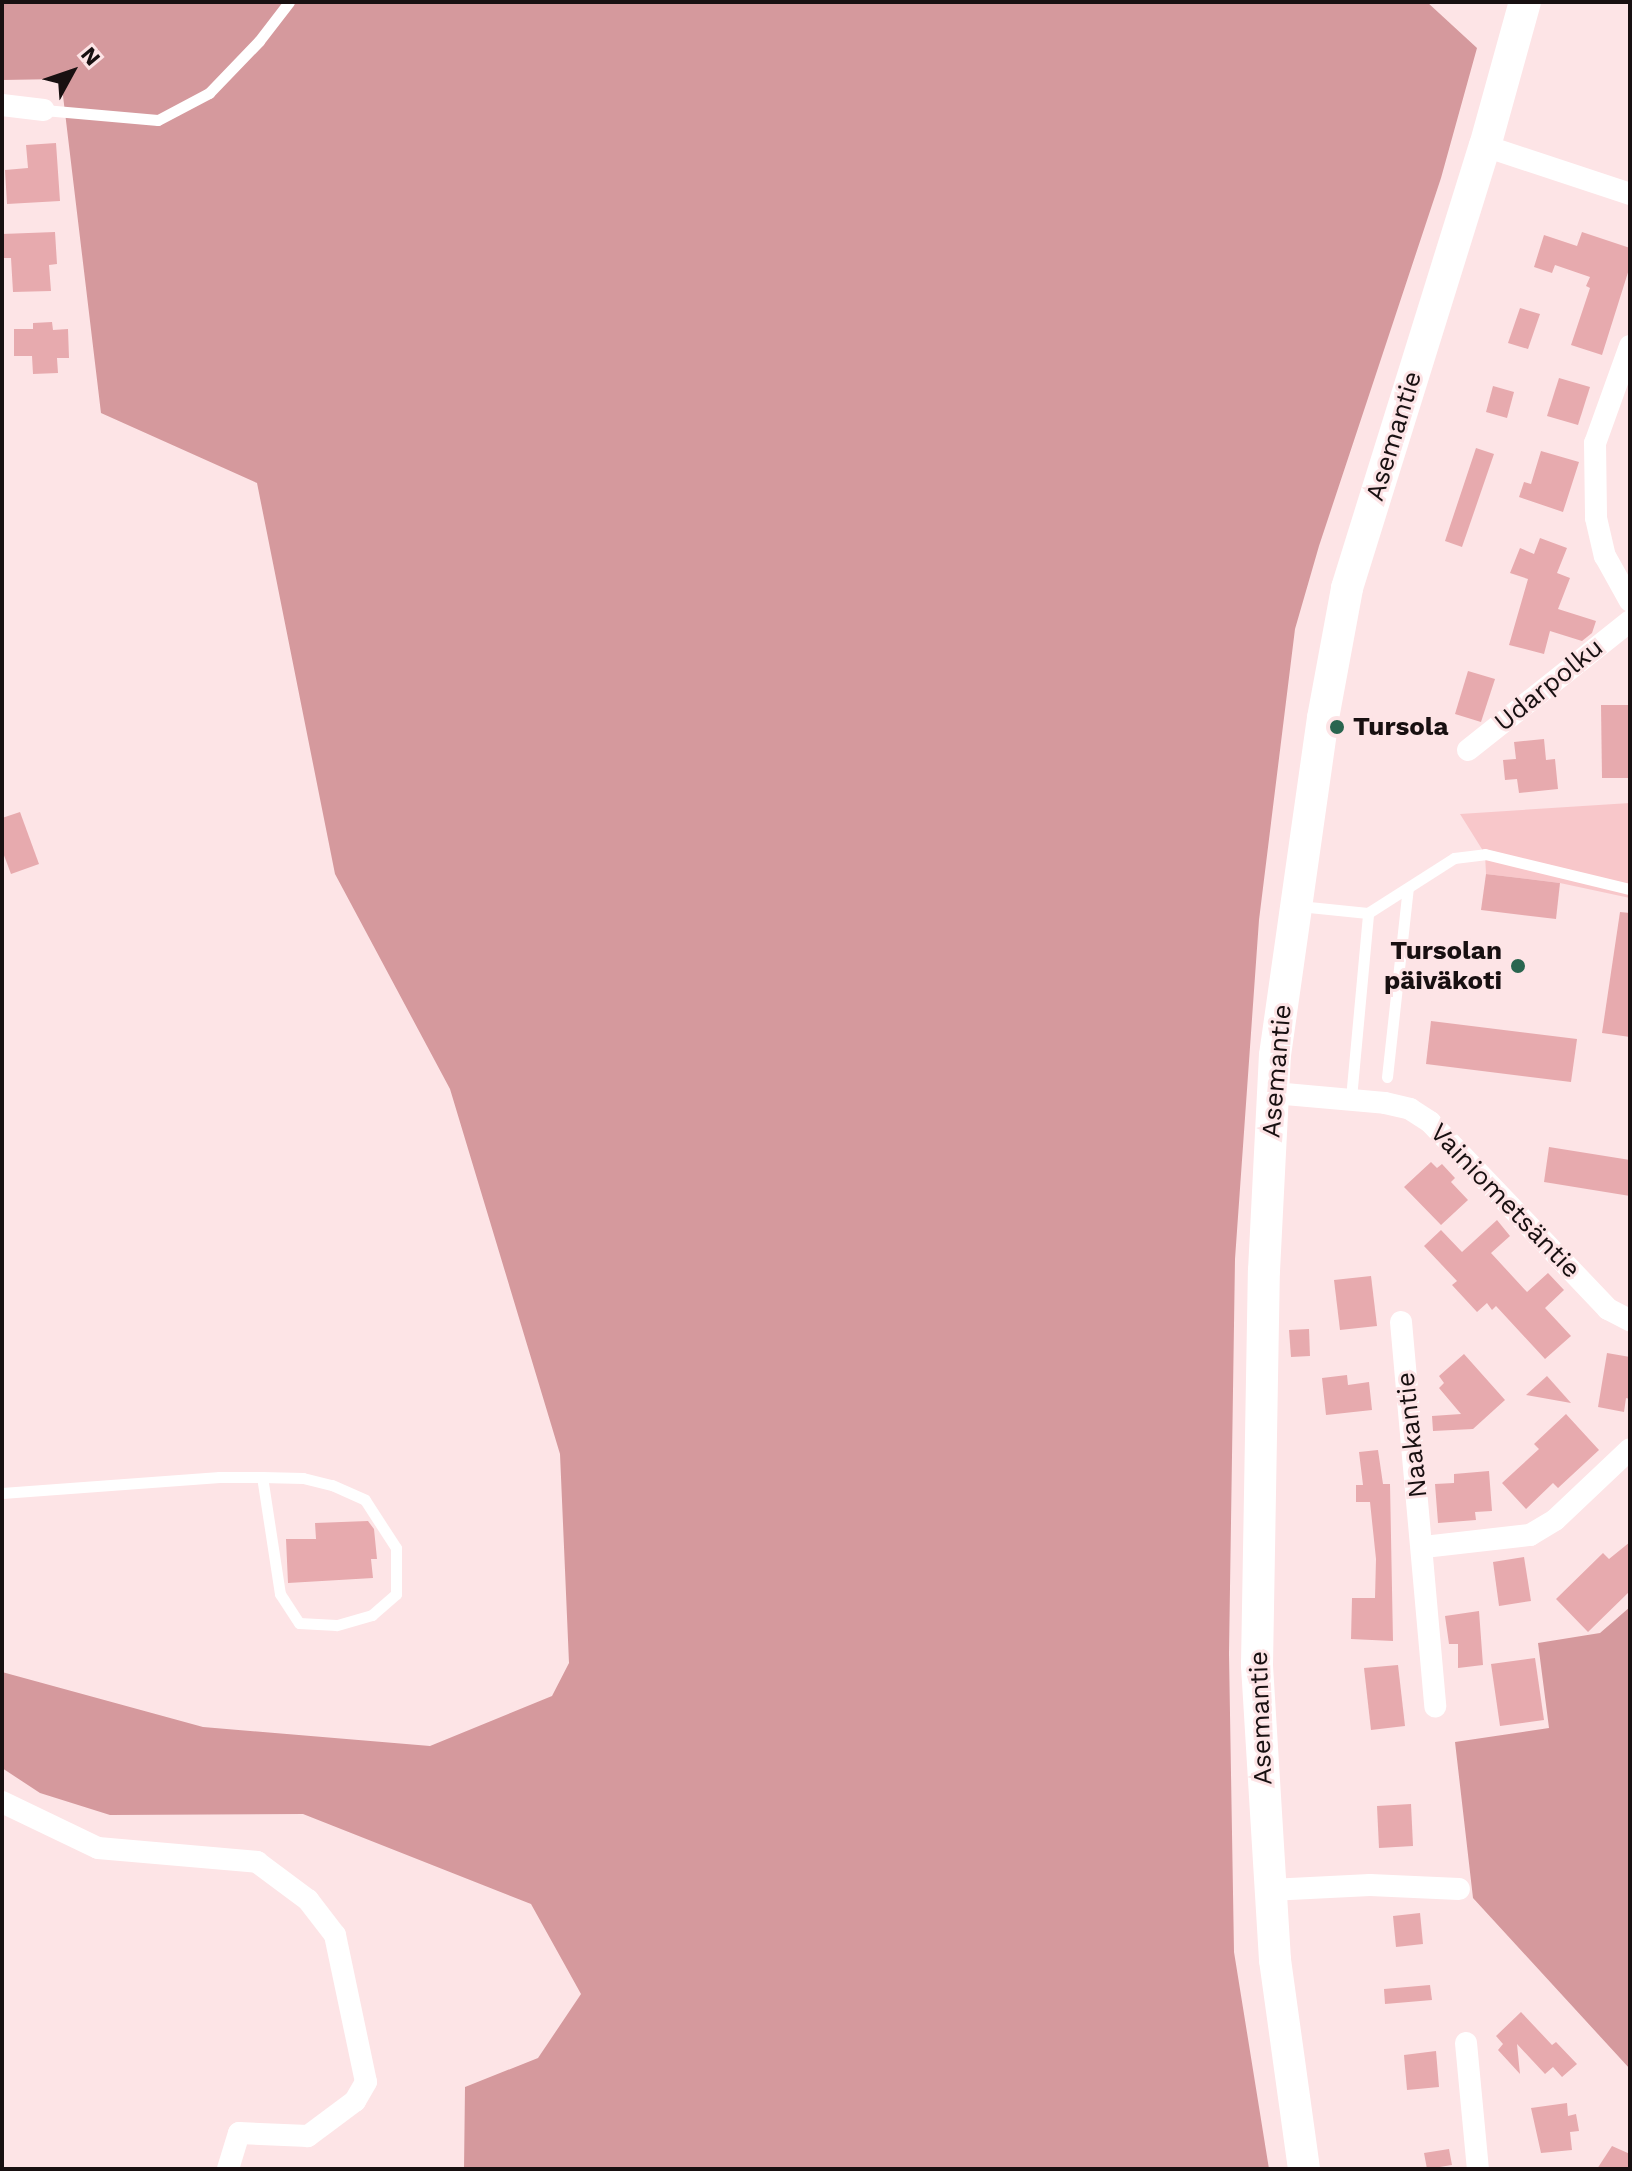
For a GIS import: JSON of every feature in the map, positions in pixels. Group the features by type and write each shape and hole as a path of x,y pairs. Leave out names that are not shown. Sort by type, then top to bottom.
{"main road":[{"name":"Asemantie","path":"1304,2169 1269,1890 1257,1614 1264,1271 1275,1055 1325,704 1347,588 1485,146 1525,2"}],"street":[{"path":"2,105 44,110"},
{"path":"1485,146 1630,194"},
{"path":"1630,346 1595,443 1596,518 1605,556 1630,601"},
{"name":"Udarpolku","path":"1468,750 1630,621"},
{"name":"Vainiometsäntie","path":"1274,1093 1352,1088 1410,1109 1430,1122 1608,1309 1630,1320"},
{"name":"Naakantie","path":"1401,1322 1424,1547 1435,1706"},
{"path":"1424,1547 1530,1535 1555,1520 1630,1449"},
{"path":"2,1802 98,1848 257,1862 308,1900 335,1935 366,2082 355,2101 308,2136 239,2133 228,2169"},
{"path":"1269,1890 1370,1885 1459,1889"},
{"path":"1466,2043 1478,2169"}],"lane":[{"path":"44,110 158,120 209,93 259,41 289,2"},
{"path":"1295,905 1368,913 1454,858 1485,854 1630,889"},
{"path":"1387,1077 1408,888"},
{"path":"1352,1088 1368,913"},
{"path":"2,1493 219,1477 262,1477 303,1478 332,1485 365,1500 396,1548 396,1594 372,1615 336,1625 299,1623 280,1594 262,1477"}],"shaded area":[{"path":"2,2 1427,2 1477,48 1441,178 1319,546 1295,629 1259,920 1235,1259 1229,1654 1234,1952 1269,2169 464,2169 465,2087 538,2058 581,1994 531,1904 303,1814 110,1815 40,1793 2,1768 2,1672 203,1727 430,1746 552,1696 569,1663 560,1454 450,1089 335,874 257,483 101,413 61,79 2,80"},
{"path":"1630,803 1630,898 1560,883 1486,874 1485,854 1460,814"},
{"path":"1630,1607 1630,2069 1473,1898 1455,1742 1549,1728 1538,1643 1600,1633"}],"building":[{"path":"56,143 60,201 7,204 5,170 28,168 26,145"},
{"path":"55,232 57,264 49,265 51,291 13,292 11,258 3,258 2,234"},
{"path":"1582,232 1630,248 1630,266 1602,355 1571,345 1590,288 1586,286 1590,277 1555,265 1552,273 1534,267 1544,235 1577,246"},
{"path":"1520,308 1540,314 1528,349 1508,343"},
{"path":"52,322 53,330 68,329 69,358 57,358 58,373 33,374 32,356 14,356 14,329 33,329 33,323"},
{"path":"1559,378 1590,387 1578,425 1547,416"},
{"path":"1493,386 1514,392 1507,418 1486,412"},
{"path":"1476,448 1494,454 1462,547 1445,541"},
{"path":"1541,451 1579,462 1563,512 1519,497 1524,482 1531,484"},
{"path":"1540,538 1567,548 1557,573 1570,578 1558,609 1596,621 1592,633 1582,641 1550,631 1544,654 1509,645 1528,579 1510,573 1520,548 1534,554"},
{"path":"1468,671 1495,679 1481,722 1455,714"},
{"path":"1601,705 1630,705 1630,778 1602,778"},
{"path":"1544,739 1546,760 1555,759 1558,789 1519,793 1517,779 1505,780 1503,760 1516,759 1514,742"},
{"path":"20,812 39,864 11,874 2,850 2,818"},
{"path":"1486,874 1560,883 1556,919 1481,910"},
{"path":"1620,912 1630,913 1630,1037 1602,1033"},
{"path":"1431,1021 1577,1039 1571,1082 1426,1064"},
{"path":"1549,1147 1630,1160 1630,1196 1544,1182"},
{"path":"1431,1162 1437,1168 1442,1164 1455,1178 1451,1182 1468,1200 1441,1225 1404,1187"},
{"path":"1497,1220 1510,1236 1491,1253 1527,1292 1548,1273 1564,1290 1545,1308 1571,1336 1545,1359 1496,1306 1492,1310 1487,1303 1477,1312 1452,1285 1457,1281 1424,1246 1441,1230 1462,1252"},
{"path":"1371,1276 1377,1326 1340,1330 1334,1280"},
{"path":"1309,1329 1310,1356 1291,1357 1289,1330"},
{"path":"1607,1353 1630,1357 1630,1399 1626,1398 1624,1412 1598,1407"},
{"path":"1464,1354 1505,1400 1473,1429 1433,1431 1432,1416 1461,1414 1439,1388 1444,1383 1439,1376"},
{"path":"1347,1375 1348,1385 1369,1382 1372,1410 1326,1415 1322,1378"},
{"path":"1547,1376 1571,1403 1526,1395"},
{"path":"1566,1414 1599,1450 1558,1488 1553,1483 1526,1509 1502,1483 1539,1449 1534,1444"},
{"path":"1378,1450 1383,1484 1390,1484 1393,1641 1351,1639 1352,1598 1375,1598 1376,1559 1370,1502 1356,1502 1356,1485 1363,1485 1359,1452"},
{"path":"1489,1471 1492,1511 1475,1512 1476,1520 1438,1523 1435,1484 1454,1483 1454,1474"},
{"path":"368,1521 374,1529 377,1559 371,1559 373,1578 288,1583 286,1539 316,1539 315,1523"},
{"path":"1630,1542 1630,1591 1588,1632 1556,1599 1603,1553 1609,1559"},
{"path":"1524,1557 1531,1601 1499,1606 1493,1562"},
{"path":"1479,1611 1483,1665 1458,1668 1458,1644 1449,1644 1445,1616"},
{"path":"1535,1658 1544,1720 1500,1726 1491,1664"},
{"path":"1398,1665 1405,1726 1371,1730 1364,1668"},
{"path":"1411,1804 1413,1846 1379,1848 1377,1806"},
{"path":"1420,1913 1423,1944 1396,1947 1393,1916"},
{"path":"1430,1985 1432,2000 1385,2004 1384,1989"},
{"path":"1521,2012 1552,2045 1556,2042 1577,2064 1562,2077 1553,2067 1545,2074 1517,2044 1520,2074 1498,2050 1503,2044 1496,2036"},
{"path":"1436,2051 1439,2087 1407,2090 1404,2055"},
{"path":"1567,2103 1568,2116 1576,2114 1579,2131 1570,2132 1572,2150 1541,2153 1531,2108"},
{"path":"1612,2146 1630,2154 1630,2169 1597,2169"},
{"path":"1449,2149 1452,2165 1427,2169 1424,2153"}],"place":[{"name":"Tursola","path":"1337,727"},
{"name":"Tursolan päiväkoti","path":"1518,966"}]}
